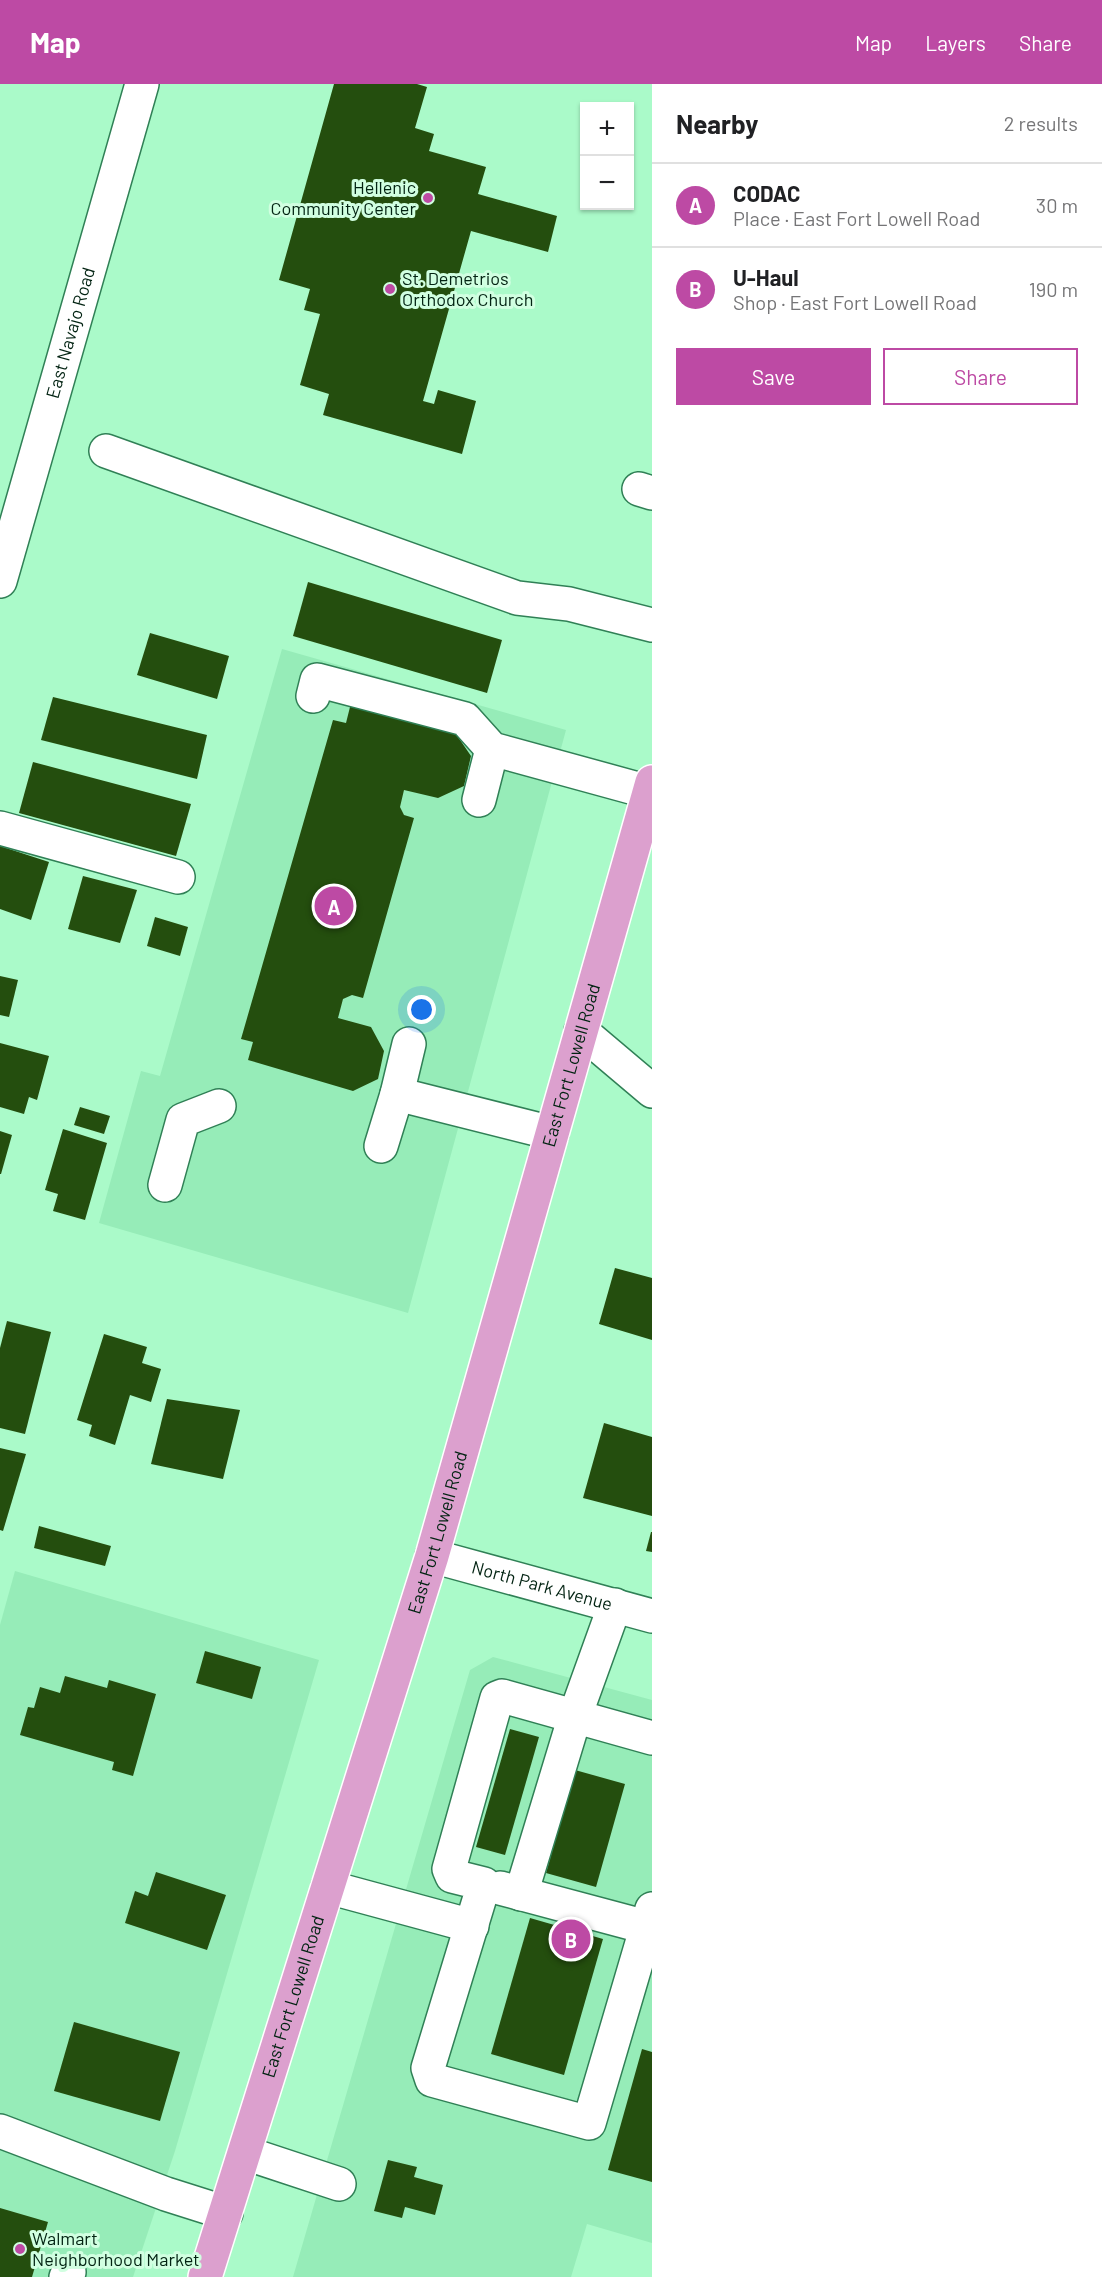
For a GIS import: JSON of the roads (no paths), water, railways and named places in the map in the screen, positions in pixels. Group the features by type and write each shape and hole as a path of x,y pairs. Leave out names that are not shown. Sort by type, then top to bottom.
{"main road":[{"name":"East Fort Lowell Road","path":"205,2277 432,1556 651,787"}],"street":[{"name":"East Navajo Road","path":"0,581 142,84"},
{"path":"106,451 517,598 569,604 652,625"},
{"path":"314,696 317,680 465,719 492,749 651,787"},
{"path":"479,800 492,749"},
{"path":"0,828 178,877"},
{"path":"581,1031 652,1091"},
{"path":"381,1146 410,1044"},
{"path":"397,1094 552,1134"},
{"path":"165,1185 183,1120 219,1106"},
{"name":"North Park Avenue","path":"432,1556 652,1616"},
{"path":"521,1894 575,1716 615,1605"},
{"path":"483,1884 428,2068 429,2075 432,2080 590,2123 649,1918 521,1894 453,1876 449,1869 497,1698 502,1696 652,1738"},
{"path":"328,1887 472,1926"},
{"path":"0,2131 166,2194 226,2213"},
{"path":"244,2153 339,2184"}],"place":[{"name":"Hellenic Community Center","path":"428,198"},
{"name":"St. Demetrios Orthodox Church","path":"390,289"},
{"name":"CODAC","path":"334,906"},
{"name":"U-Haul","path":"571,1939"},
{"name":"Walmart Neighborhood Market","path":"20,2249"}]}
